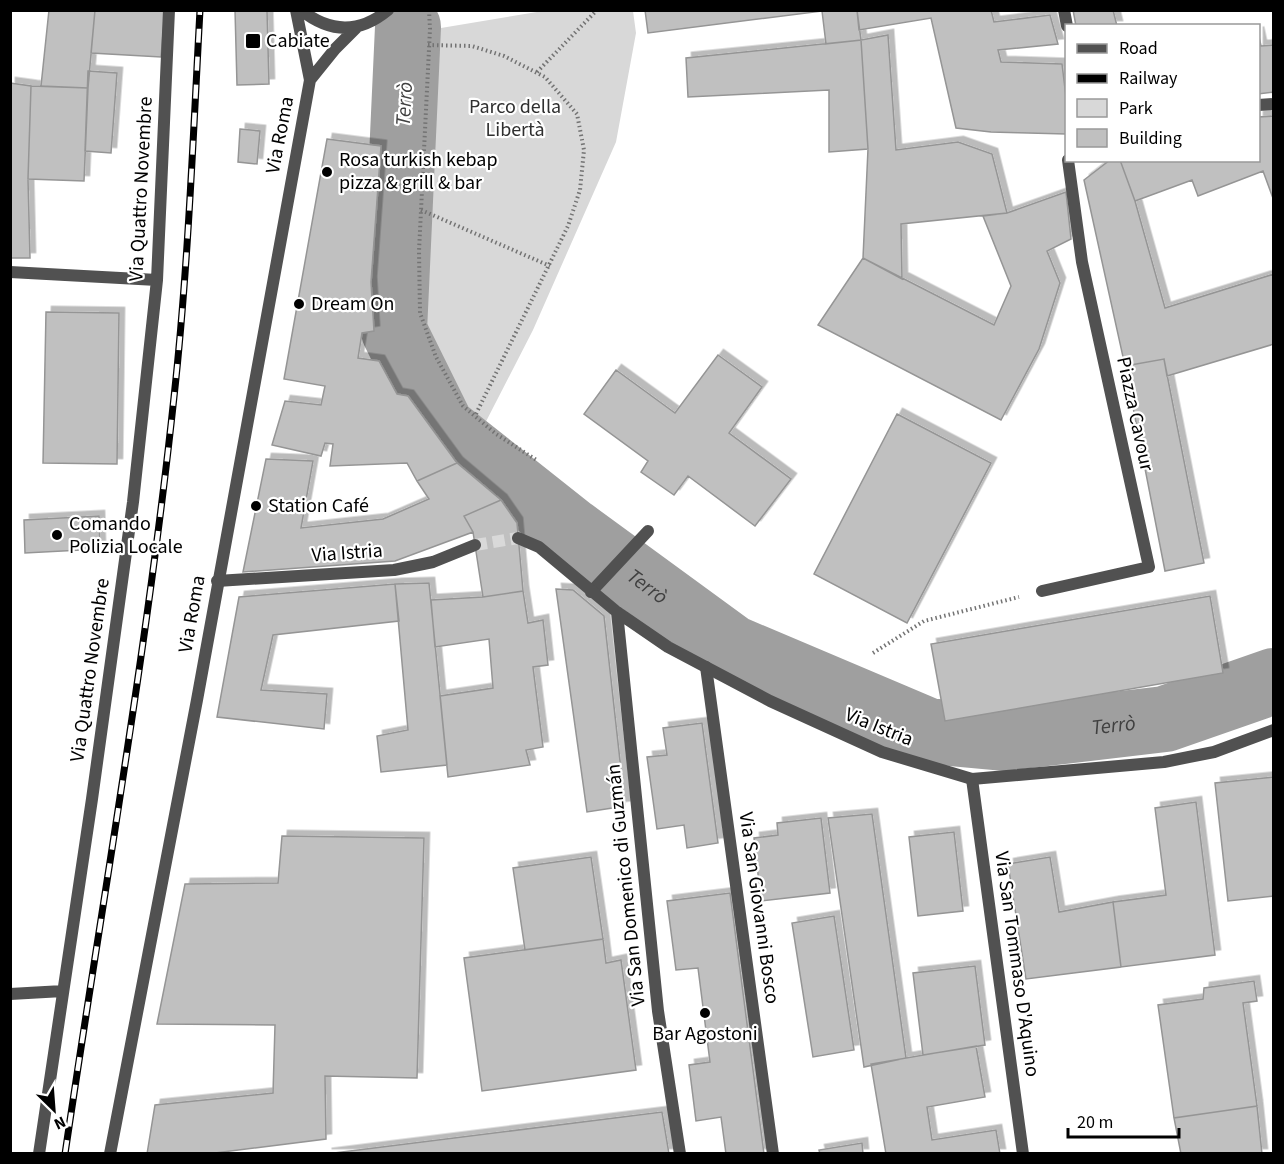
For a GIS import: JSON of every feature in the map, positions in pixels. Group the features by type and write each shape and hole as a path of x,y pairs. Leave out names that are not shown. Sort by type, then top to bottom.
{"street":[{"name":"Via Quattro Novembre","path":"39,1154 133,502 157,280 169,10"},
{"name":"Via Roma","path":"110,1154 197,700 310,80 296,10"},
{"path":"301,10 314,21 335,27 356,28"},
{"name":"Via Roma","path":"310,80 335,49 356,28 375,21 388,10"},
{"name":"Piazza Cavour","path":"1042,591 1149,567 1082,262 1068,162"},
{"path":"10,272 157,280"},
{"path":"591,592 648,531"},
{"name":"Via Istria","path":"518,538 538,547 591,592 668,647 770,701 882,752 972,779 1164,762 1214,752 1274,730"},
{"name":"Via Istria","path":"217,581 394,570 433,562 475,545"},
{"name":"Via San Domenico di Guzmán","path":"617,612 658,1011 680,1154"},
{"name":"Via San Giovanni Bosco","path":"706,667 773,1154"},
{"name":"Via San Tommaso D'Aquino","path":"972,779 1023,1154"},
{"path":"10,994 63,991"}],"path":[{"path":"429,10 419,251 420,313 436,357 463,406 496,434 538,461"},
{"path":"537,72 597,10"},
{"path":"428,45 472,46 504,56 545,77 577,114 584,150 580,190 568,226 475,416"},
{"path":"421,210 550,266"},
{"path":"873,653 924,621 1042,591"}],"green space":[{"name":"Parco della Libertà","path":"543,11 633,11 636,33 616,142 533,330 477,439 448,405 424,365 408,322 404,300 403,262 414,143 417,32"}],"building":[{"path":"49,10 95,10 88,88 41,86"},
{"path":"95,10 165,10 161,57 91,53"},
{"path":"235,10 267,10 269,84 237,85"},
{"path":"645,10 857,10 861,40 826,44 822,11 648,33"},
{"path":"857,10 991,10 994,22 1050,15 1058,44 998,50 1001,62 1062,64 1065,89 1065,134 991,132 956,128 931,18 859,30"},
{"path":"1073,10 1113,10 1116,24 1076,24"},
{"path":"888,35 896,150 958,142 992,154 1007,213 901,224 902,279 863,258 868,149 861,40"},
{"path":"861,40 868,149 829,152 829,90 688,97 686,58"},
{"path":"1260,41 1261,46 1274,45 1274,92 1260,94"},
{"path":"88,71 117,73 111,153 85,151"},
{"path":"10,83 31,86 28,179 30,258 10,258"},
{"path":"31,86 88,88 84,181 28,179"},
{"path":"1274,116 1274,201 1263,171 1198,196 1192,180 1135,201 1121,162 1260,162 1260,117"},
{"path":"240,129 260,131 257,164 238,162"},
{"path":"327,139 381,146 371,282 374,331 362,333 358,358 379,361 397,394 408,396 457,463 417,481 407,463 330,466 333,444 325,443 321,456 272,445 285,401 321,405 325,386 284,379"},
{"path":"1107,162 1121,162 1135,201 1165,308 1274,274 1274,344 1167,376 1164,359 1125,366 1084,180"},
{"path":"1066,192 1071,239 1047,251 1060,283 1039,349 1001,420 818,325 863,258 994,325 1011,286 983,216 1007,213"},
{"path":"46,312 119,313 117,464 43,463"},
{"path":"718,355 762,387 729,433 791,479 755,526 688,476 674,495 641,472 648,461 584,414 616,370 675,413"},
{"path":"1164,359 1204,563 1165,571 1125,366"},
{"path":"897,414 991,463 907,623 814,574"},
{"path":"266,459 313,461 301,528 383,519 429,499 417,481 457,463 501,500 464,516 473,532 395,561 243,572"},
{"path":"501,500 517,523 523,591 483,597 473,532 464,516"},
{"path":"99,516 100,549 25,553 24,520"},
{"path":"429,583 447,765 381,772 377,736 408,730 395,584"},
{"path":"395,584 399,621 273,635 261,690 327,694 324,729 217,717 239,597"},
{"path":"556,589 573,590 604,616 625,806 587,812"},
{"path":"523,591 528,623 543,620 548,665 533,667 543,747 526,750 530,765 448,777 440,696 493,688 489,639 435,647 431,600 483,597"},
{"path":"1210,596 1223,673 945,721 931,644"},
{"path":"702,723 718,843 687,848 684,825 657,829 647,757 667,755 663,728"},
{"path":"1274,777 1274,896 1228,901 1215,783"},
{"path":"1196,802 1215,955 1121,967 1113,902 1166,895 1155,808"},
{"path":"872,814 906,1058 864,1067 828,818"},
{"path":"821,818 830,893 761,901 754,838 778,835 777,823"},
{"path":"954,832 963,911 918,916 909,837"},
{"path":"282,836 424,838 417,1078 325,1076 326,1139 207,1154 147,1154 155,1105 273,1093 275,1025 157,1024 185,884 278,883"},
{"path":"591,857 603,939 525,950 513,868"},
{"path":"1050,857 1059,912 1113,902 1121,967 1026,979 1008,864"},
{"path":"730,893 764,1154 726,1154 721,1117 696,1121 689,1065 710,1062 698,968 676,970 667,901"},
{"path":"834,916 854,1050 813,1057 792,923"},
{"path":"603,939 606,963 621,960 636,1070 482,1091 464,958"},
{"path":"975,966 985,1045 923,1055 913,973"},
{"path":"1254,981 1257,1001 1243,1003 1257,1106 1174,1118 1158,1005 1203,999 1204,988"},
{"path":"976,1046 985,1097 927,1107 932,1140 996,1130 1000,1154 886,1154 871,1064"},
{"path":"1257,1106 1262,1154 1181,1154 1174,1118"},
{"path":"662,1112 669,1154 326,1154"},
{"path":"862,1143 863,1154 820,1154 819,1150"}],"waterway":[{"name":"Terrò","path":"408,27 394,331 442,428 572,531 732,648 928,731 1004,738 1165,719 1274,681"}],"tunnel":[{"path":"475,545 518,538"}],"railway":[{"path":"65,1154 137,682 163,492 183,301 200,10"}],"place":[{"name":"Cabiate","path":"253,41"},
{"name":"Rosa turkish kebap pizza & grill & bar","path":"327,172"},
{"name":"Dream On","path":"299,304"},
{"name":"Station Café","path":"256,506"},
{"name":"Comando Polizia Locale","path":"57,535"},
{"name":"Bar Agostoni","path":"705,1013"}]}
